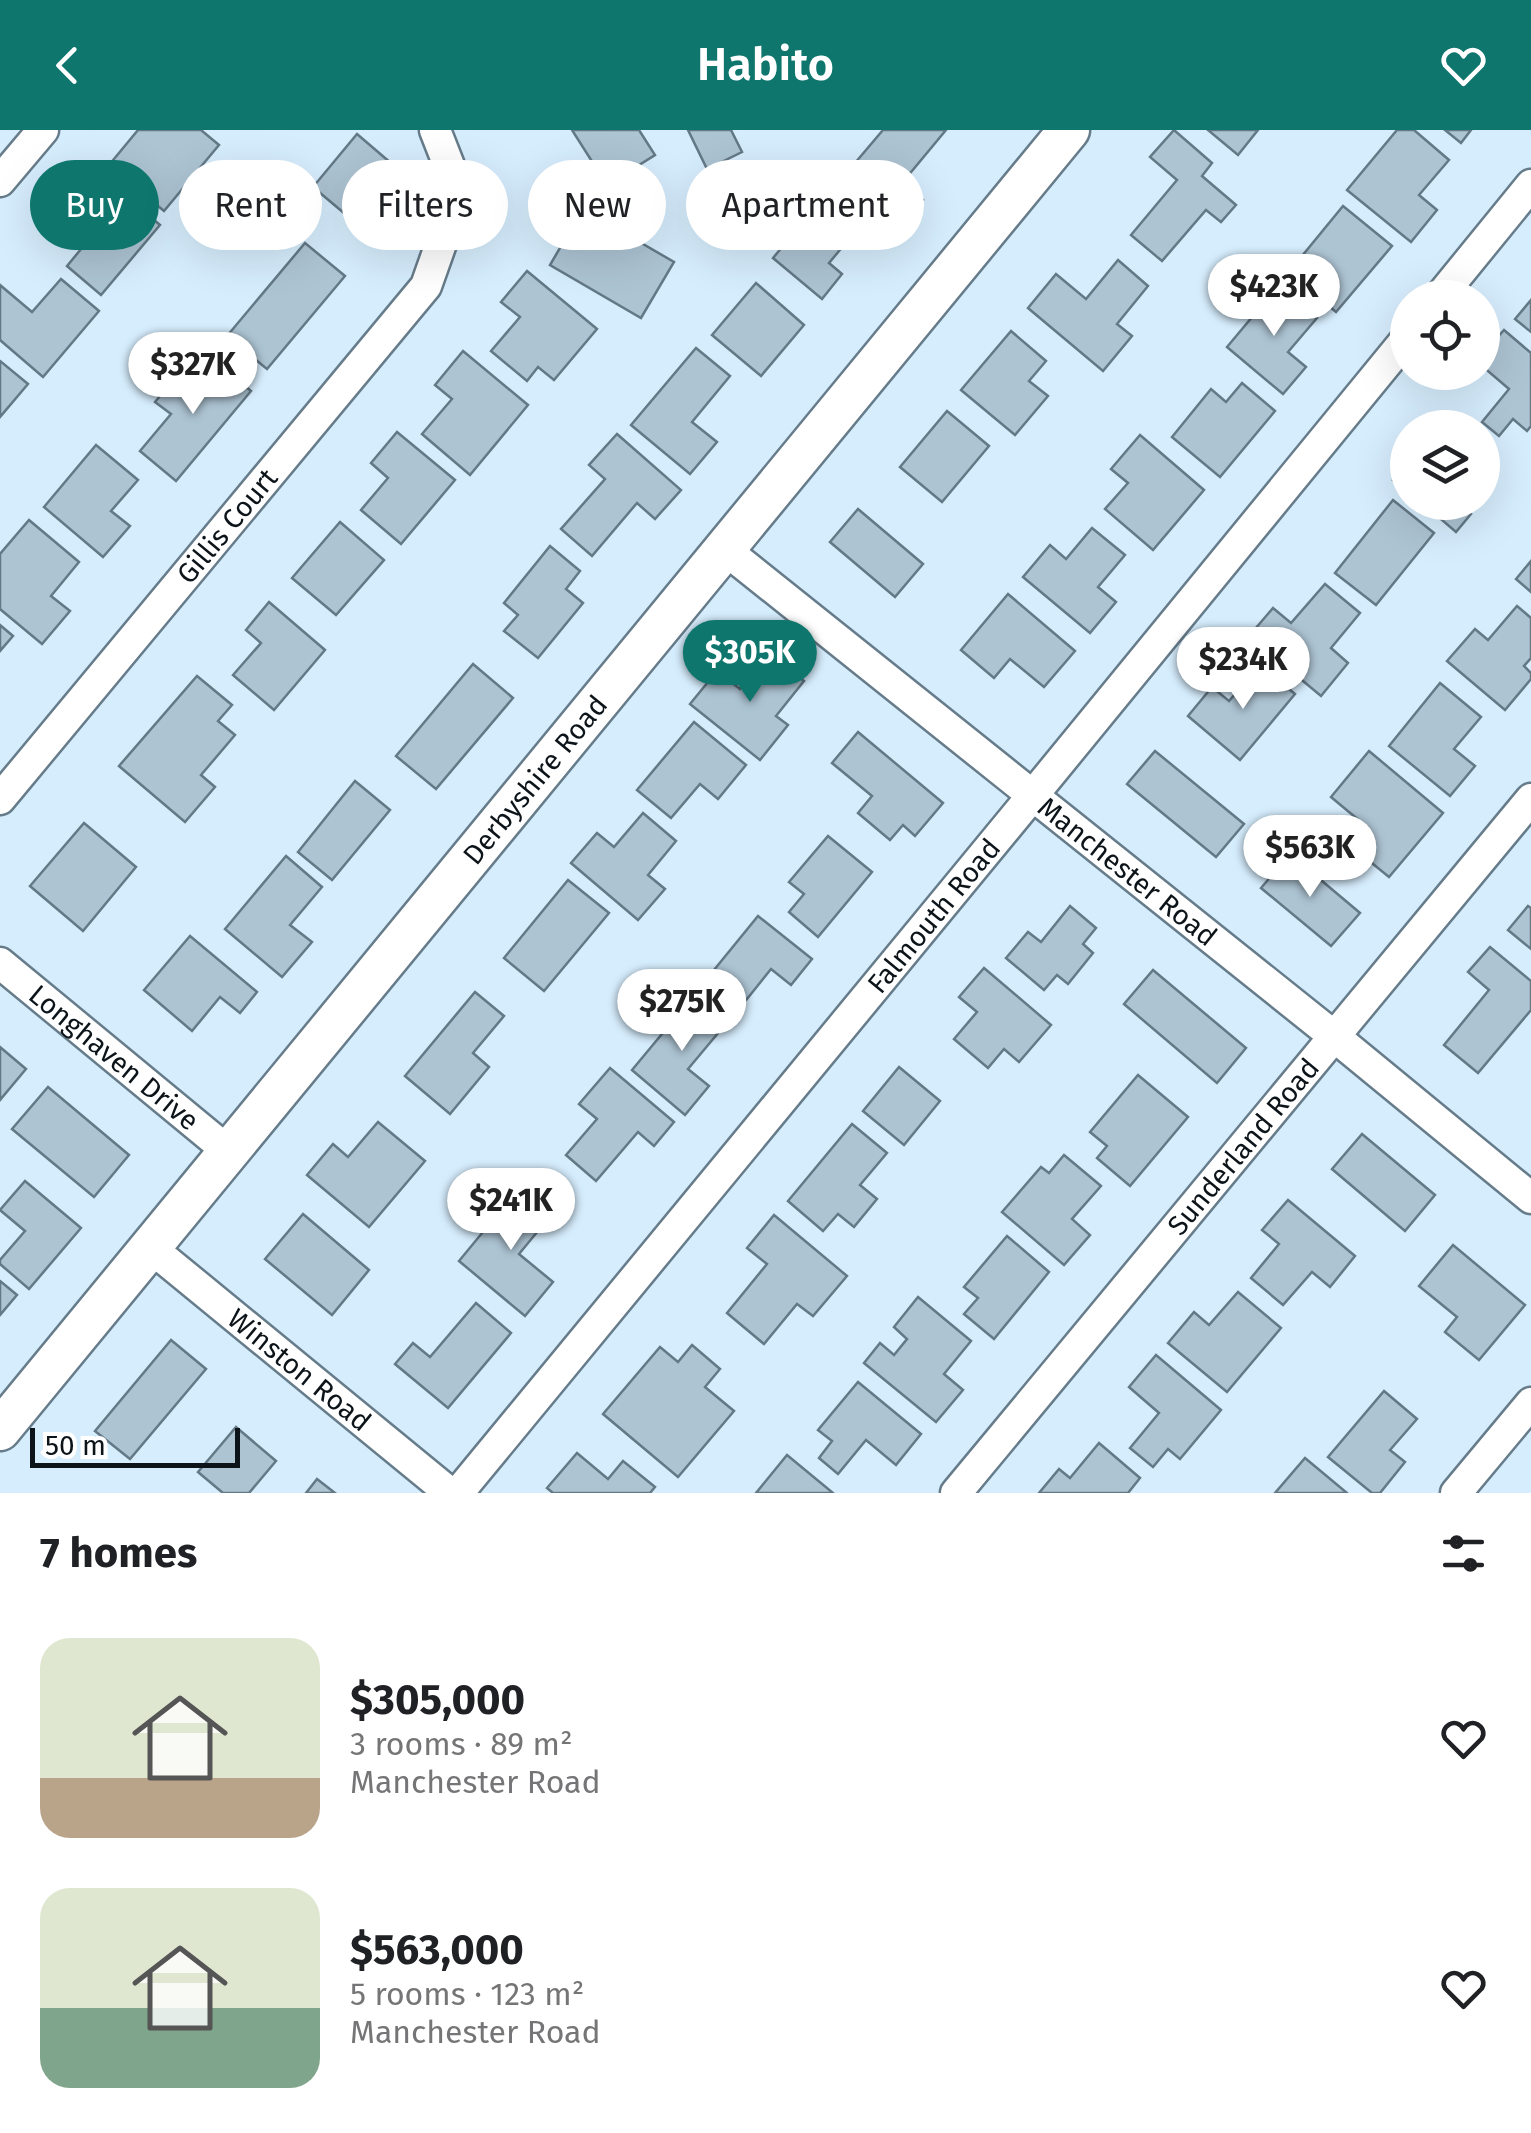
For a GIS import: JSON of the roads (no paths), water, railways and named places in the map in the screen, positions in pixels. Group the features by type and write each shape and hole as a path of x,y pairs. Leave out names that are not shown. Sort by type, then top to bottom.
{"street":[{"path":"0,181 43,130"},
{"name":"Gillis Court","path":"0,798 426,286 448,221 455,181 435,130"},
{"name":"Derbyshire Road","path":"0,1430 1067,131"},
{"path":"1454,280 1531,185"},
{"name":"Falmouth Road","path":"458,1493 1390,359"},
{"name":"Manchester Road","path":"723,548 1531,1198"},
{"name":"Sunderland Road","path":"956,1493 1531,799"},
{"name":"Longhaven Drive","path":"0,962 229,1152"},
{"name":"Winston Road","path":"151,1248 450,1493"},
{"path":"1456,1493 1531,1402"}]}
